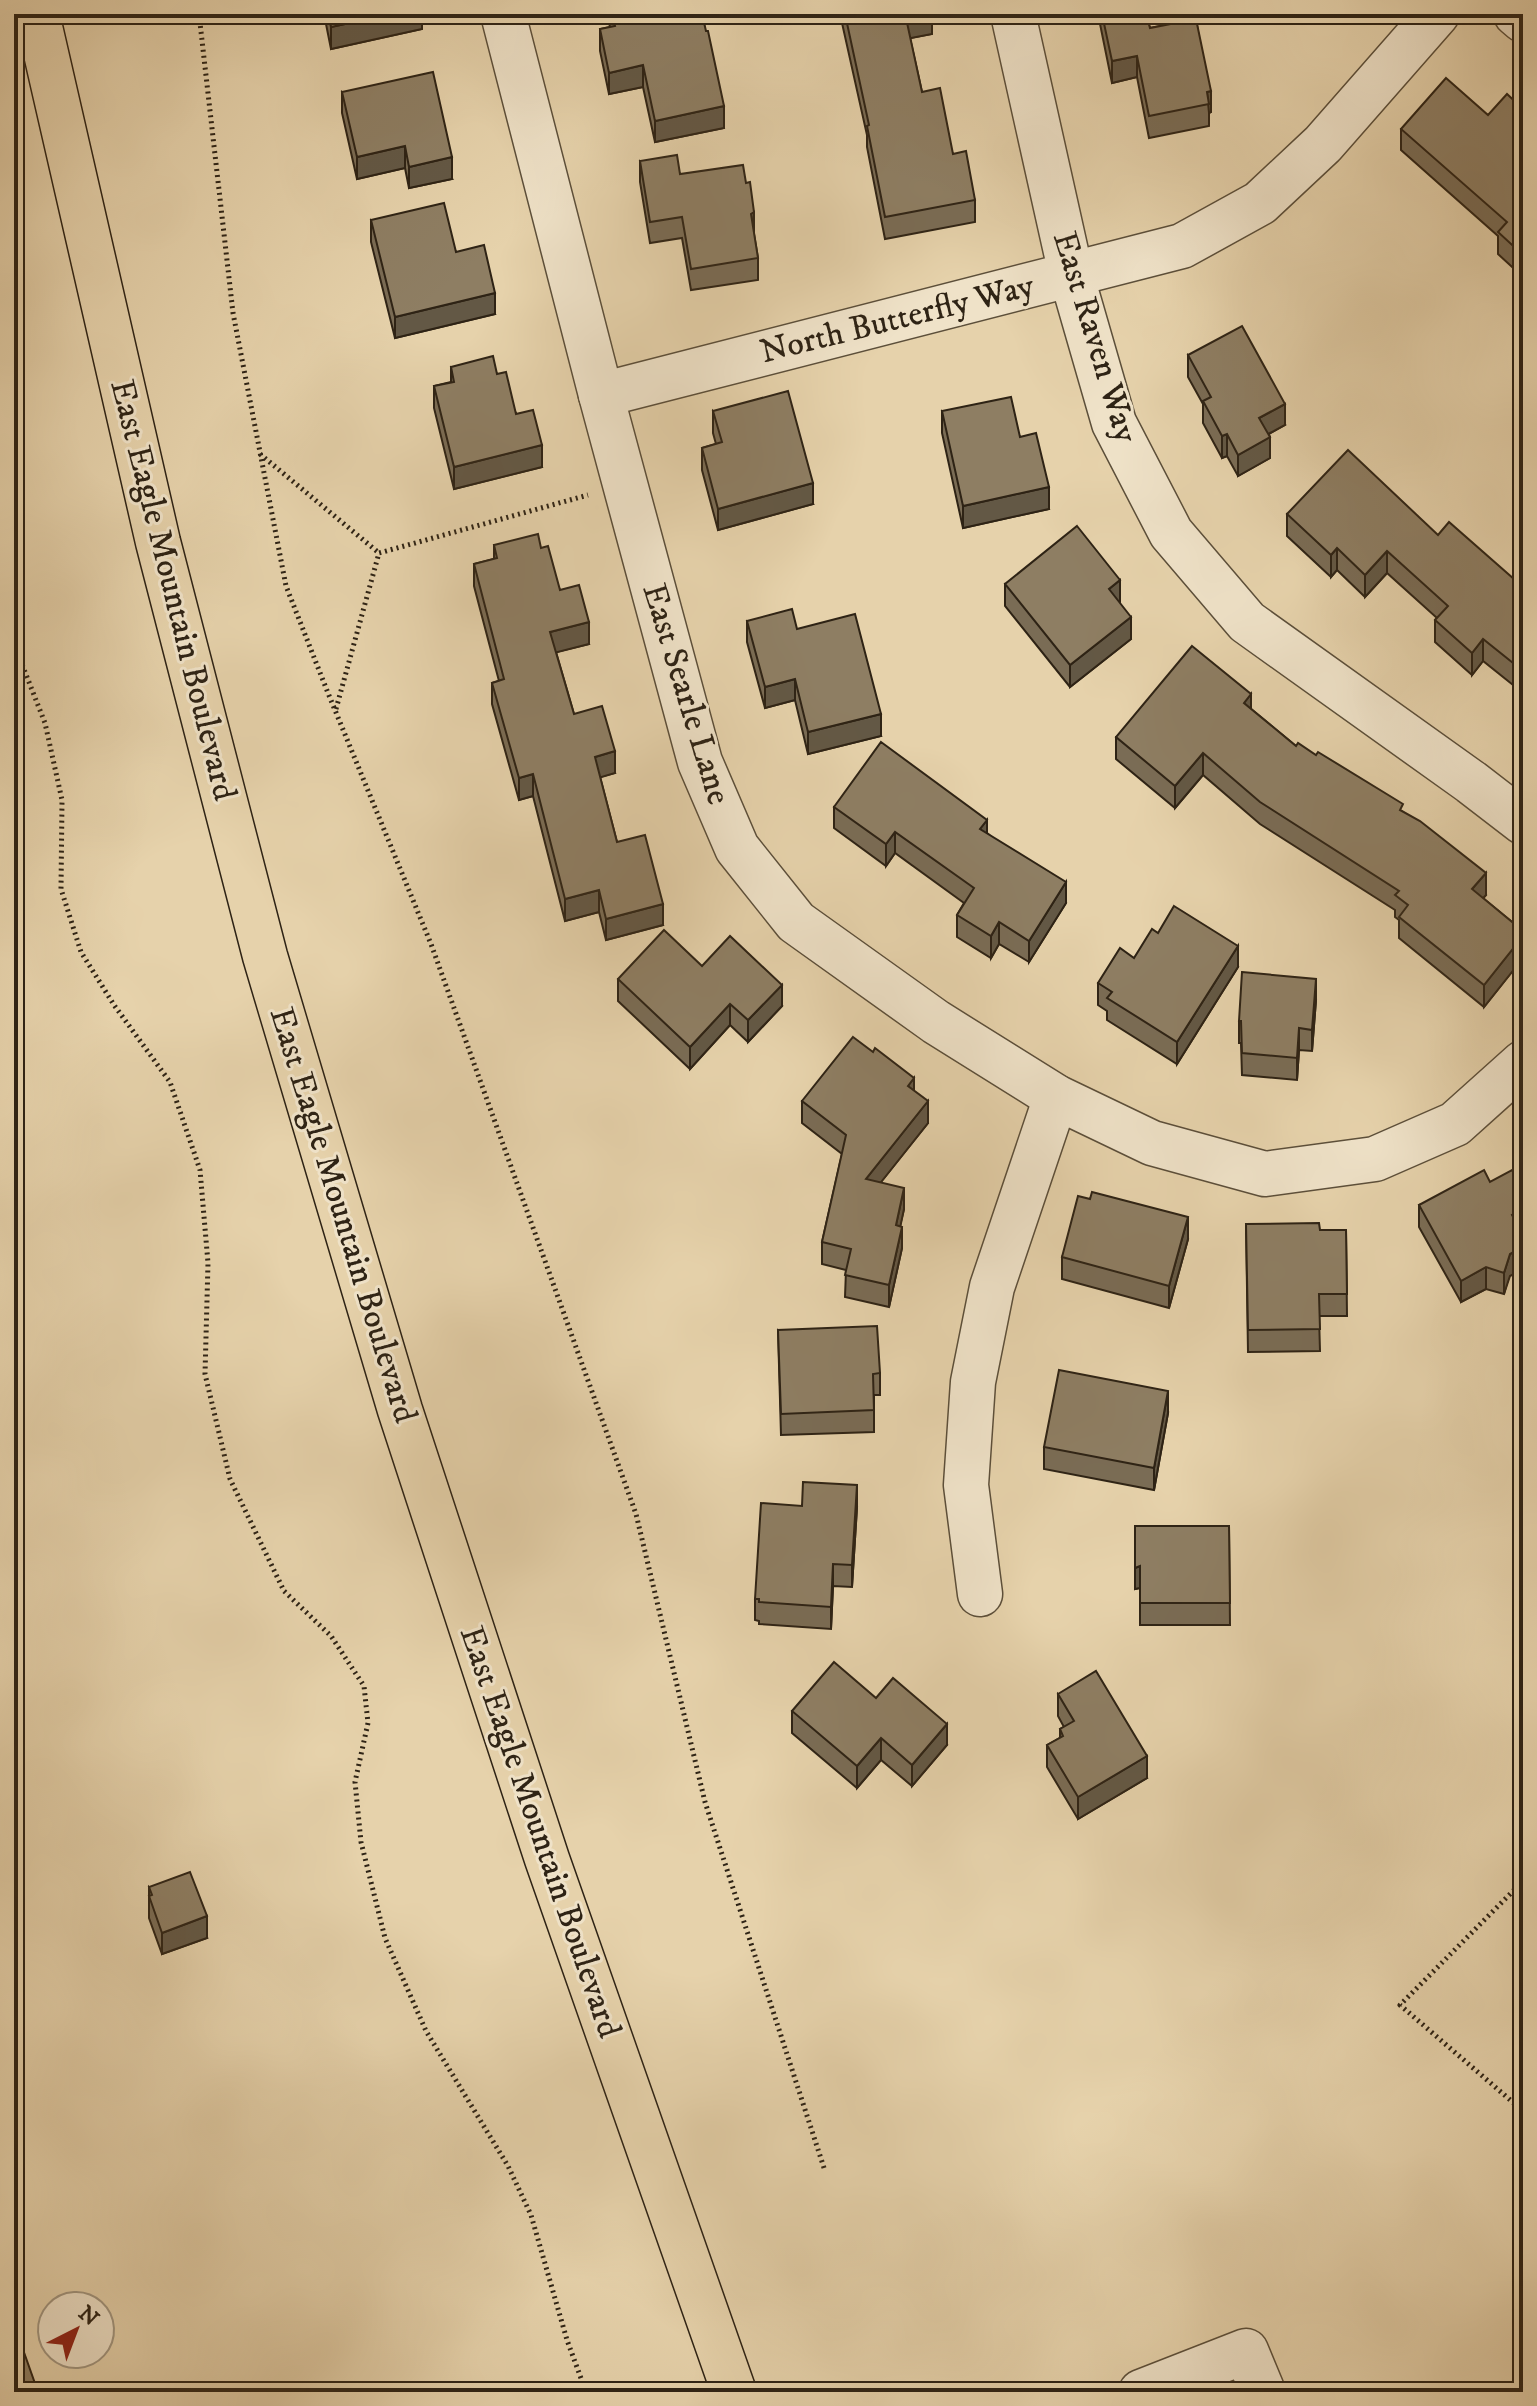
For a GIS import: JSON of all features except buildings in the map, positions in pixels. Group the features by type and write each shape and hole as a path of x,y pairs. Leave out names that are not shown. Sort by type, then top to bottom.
{"main road":[{"name":"East Eagle Mountain Boulevard","path":"37,14 158,542 274,986 404,1425 547,1859 734,2392"}],"street":[{"name":"East Searle Lane","path":"503,14 700,762 737,848 796,922 936,1022 1056,1097 1152,1143 1265,1174 1375,1159 1455,1124 1523,1063"},
{"name":"East Raven Way","path":"1013,14 1071,274 1114,423 1171,533 1247,622 1523,822"},
{"name":"North Butterfly Way","path":"601,395 1182,246 1260,203 1323,144 1437,14"},
{"path":"1516,14 1523,20"},
{"path":"980,1594 966,1485 973,1382 992,1287 1056,1097"},
{"path":"1141,2392 1246,2351 1263,2392"}],"path":[{"path":"199,14 233,313 286,586 431,944 636,1514 705,1802 825,2171"},
{"path":"259,453 379,553"},
{"path":"379,553 592,494"},
{"path":"335,710 379,553"},
{"path":"14,612 16,649 45,723 62,800 61,889 81,952 114,1005 170,1082 200,1170 208,1263 205,1374 230,1479 284,1591 331,1636 364,1686 368,1723 355,1782 361,1842 385,1938 426,2031 508,2166 531,2215 567,2340 586,2392"},
{"path":"1523,1881 1400,2005 1523,2111"}]}
